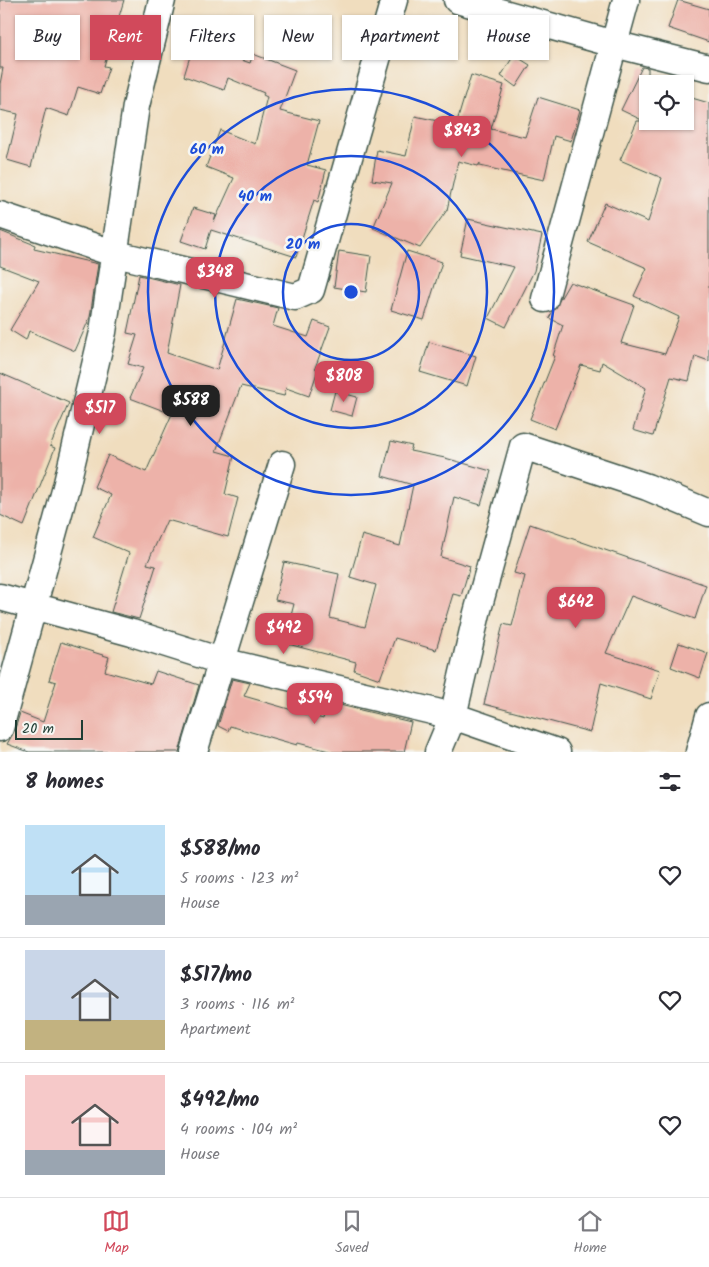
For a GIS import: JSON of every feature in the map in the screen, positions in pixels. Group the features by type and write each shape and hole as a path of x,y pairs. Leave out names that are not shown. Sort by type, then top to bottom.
{"street":[{"path":"0,728 24,644 32,605 66,488 101,342 116,254 136,106 162,0"},
{"path":"0,215 116,254 295,297 310,290 394,0"},
{"path":"457,0 614,44 709,68"},
{"path":"545,299 626,0"},
{"path":"438,752 453,716 477,613 523,446 647,487 709,513"},
{"path":"194,752 282,464"},
{"path":"0,597 221,661 453,716 556,752"},
{"path":"699,752 709,716"}],"building":[{"path":"0,0 124,0 119,15 90,15 90,60 106,60 104,66 109,67 100,94 78,87 69,116 46,108 31,167 7,160 18,114 0,110 0,84 3,68 0,68"},
{"path":"678,0 709,9 709,42 668,28"},
{"path":"254,54 264,58 264,60 295,70 280,111 319,121 307,165 326,170 318,202 314,200 296,257 211,230 205,249 181,241 193,208 216,215 214,222 234,178 206,167 220,130 255,144 267,97 263,95 264,93 228,78 224,90 184,76 189,60 242,60 250,63 251,60 254,60"},
{"path":"511,60 522,60 530,65 516,87 501,76"},
{"path":"642,67 648,68 648,75 639,75 639,119 621,110"},
{"path":"471,75 504,85 491,129 525,137 538,97 580,110 571,141 554,136 544,180 480,166 480,163 478,166 458,161 447,210 420,248 373,228 392,183 372,180 377,150 406,156 415,116 456,125"},
{"path":"694,99 709,103 709,361 695,356 689,381 671,377 653,436 633,430 646,388 602,362 600,370 581,365 555,429 530,419 555,356 553,356 563,325 549,318 570,282 634,305 621,343 665,354 679,317 634,296 647,268 588,242 605,203 648,222 662,178 620,160 637,121 639,121 639,130 694,130"},
{"path":"468,219 542,235 534,271 506,327 488,318 514,267 460,255"},
{"path":"0,231 35,245 34,249 98,264 90,317 75,351 29,331 26,340 10,330 39,281 0,266"},
{"path":"339,251 371,256 366,292 334,287"},
{"path":"407,251 442,262 424,320 391,310"},
{"path":"139,275 180,285 167,353 217,370 237,299 278,308 273,326 308,337 314,321 330,327 315,368 318,370 309,396 286,388 284,396 241,386 216,451 234,456 225,494 238,498 228,537 167,520 147,564 156,566 139,619 111,612 129,553 93,537 111,495 94,487 108,455 146,472 172,414 130,398 143,368 128,364 137,335 127,333"},
{"path":"429,342 476,356 467,386 420,372"},
{"path":"0,373 69,403 50,446 55,448 24,526 0,515"},
{"path":"335,391 357,397 352,416 330,410"},
{"path":"391,441 412,446 410,451 445,458 491,471 481,505 454,497 441,557 470,566 461,596 453,594 436,650 395,638 380,679 354,670 356,662 284,643 294,604 275,600 284,562 339,574 330,618 365,627 376,585 350,577 362,535 400,546 413,485 382,476"},
{"path":"530,524 706,585 695,619 631,596 606,653 660,670 651,699 601,683 590,732 484,704 503,624 512,626 525,576 514,573"},
{"path":"61,642 109,657 105,671 151,684 156,671 199,685 179,752 29,752 7,744 14,732 20,713 43,722 56,682 49,680"},
{"path":"679,643 708,653 700,678 671,667"},
{"path":"232,679 250,683 244,696 323,719 327,702 411,722 404,752 333,752 298,743 297,745 230,726 228,731 218,726"}]}
